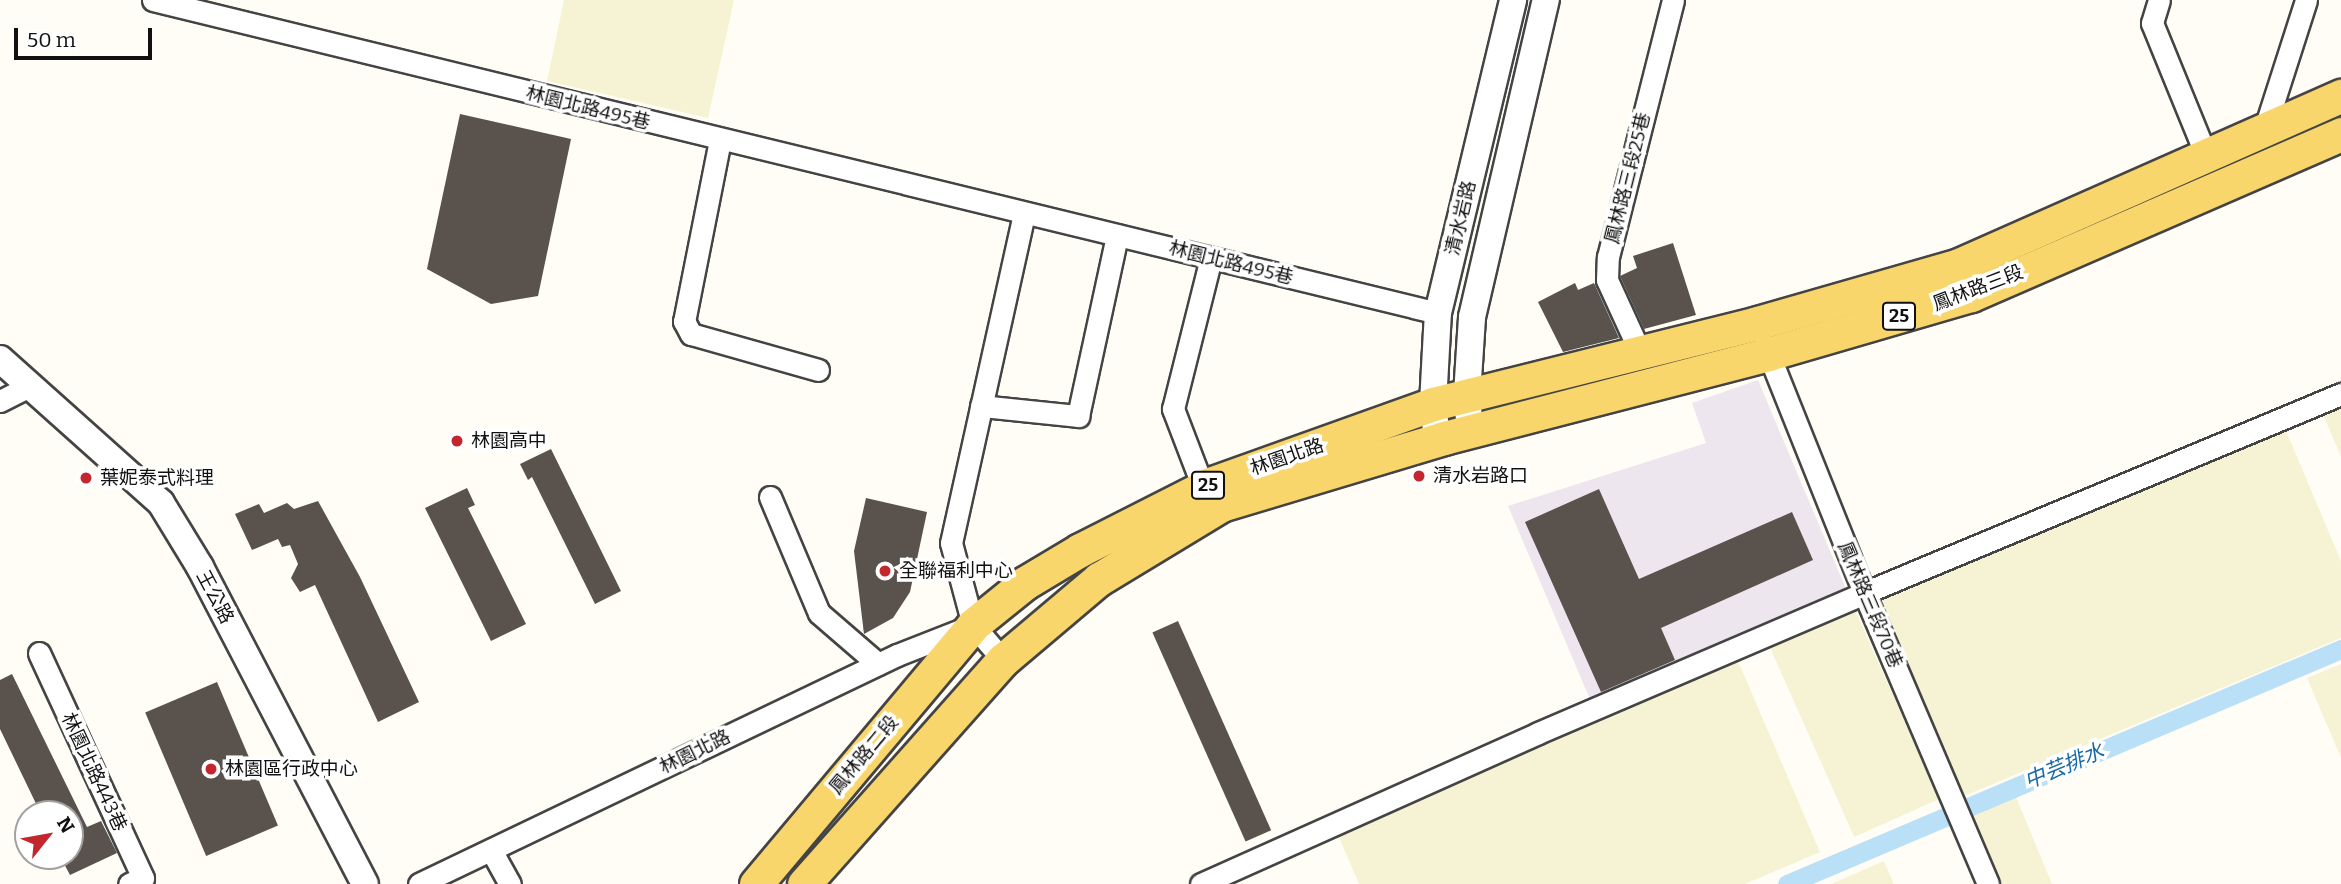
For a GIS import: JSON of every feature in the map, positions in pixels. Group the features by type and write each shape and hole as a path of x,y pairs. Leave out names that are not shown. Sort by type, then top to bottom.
{"main road":[{"name":"鳳林路三段","path":"1467,395 1757,323 1959,265 2341,96"},
{"name":"鳳林路三段","path":"1437,440 1768,354 1971,295 2341,134"},
{"name":"林園北路","path":"973,625 1025,583 1080,550 1203,487 1433,404 1467,395"},
{"name":"林園北路","path":"1003,660 1099,579 1221,506 1437,440"},
{"name":"鳳林路二段","path":"756,884 973,625"},
{"name":"鳳林路二段","path":"804,884 1003,660"}],"street":[{"name":"林園北路495巷","path":"153,0 1438,313"},
{"name":"清水岩路","path":"1437,440 1433,404 1438,313 1514,0"},
{"name":"清水岩路","path":"1470,431 1467,395 1472,317 1546,0"},
{"name":"鳳林路三段25巷","path":"1640,352 1607,280 1608,257 1673,0"},
{"path":"2159,0 2152,23 2206,155"},
{"path":"2266,128 2306,0"},
{"path":"720,140 684,321 691,334 818,370"},
{"path":"1003,660 973,625 951,543 1024,213"},
{"path":"981,406 1078,416 1117,235"},
{"path":"1203,487 1173,410 1211,258"},
{"name":"鳳林路三段70巷","path":"1757,323 1864,593 1989,884"},
{"name":"王公路","path":"0,359 161,503 200,567 365,884"},
{"path":"0,401 32,385"},
{"path":"1201,884 1538,733 1864,593 2341,394"},
{"path":"770,497 819,613 878,664"},
{"name":"林園北路","path":"419,884 878,664 973,625"},
{"name":"林園北路443巷","path":"39,653 143,878 129,884"},
{"path":"491,850 510,884"}],"shaded area":[{"path":"564,0 734,0 708,118 547,81"},
{"path":"1758,380 1849,596 1592,704 1508,506 1706,443 1692,403"},
{"path":"2341,399 2341,457 2320,407"},
{"path":"2284,426 2341,561 2341,638 1962,797 1878,596"},
{"path":"1855,610 1939,799 1854,837 1770,648"},
{"path":"1738,661 1820,852 1745,884 1359,884 1337,833"},
{"path":"2341,664 2341,758 2307,678"},
{"path":"2016,797 2052,884 2002,884 1973,815"},
{"path":"1884,861 1894,884 1831,884"}],"building":[{"path":"460,114 571,139 538,296 491,304 427,269"},
{"path":"1673,243 1696,315 1644,329 1620,276 1637,268 1633,256"},
{"path":"1575,283 1578,290 1594,283 1619,338 1563,352 1538,302"},
{"path":"551,449 621,591 595,604 532,477 528,480 520,464"},
{"path":"467,488 475,505 468,508 526,624 491,641 425,508"},
{"path":"1599,489 1639,579 1792,512 1813,560 1661,628 1675,660 1601,692 1525,522"},
{"name":"全聯福利中心","path":"866,498 927,512 910,592 893,618 864,634 854,551"},
{"path":"318,501 360,577 419,702 378,722 315,585 300,592 291,578 298,564 290,545 282,547 278,539 252,550 235,514 259,504 264,513 287,503 294,509"},
{"path":"1178,621 1271,830 1246,842 1152,632"},
{"path":"12,674 74,800 34,800 0,729 0,680"},
{"name":"林園區行政中心","path":"217,682 278,826 206,856 145,712"},
{"path":"84,821 87,827 101,821 117,853 84,868"},
{"path":"67,870 81,870 70,875"}],"waterway":[{"name":"中芸排水","path":"1787,884 2341,649"}],"place":[{"name":"林園高中","path":"457,441"},
{"name":"清水岩路口","path":"1419,476"},
{"name":"葉妮泰式料理","path":"86,478"},
{"name":"全聯福利中心","path":"885,571"},
{"name":"林園區行政中心","path":"211,769"}]}
